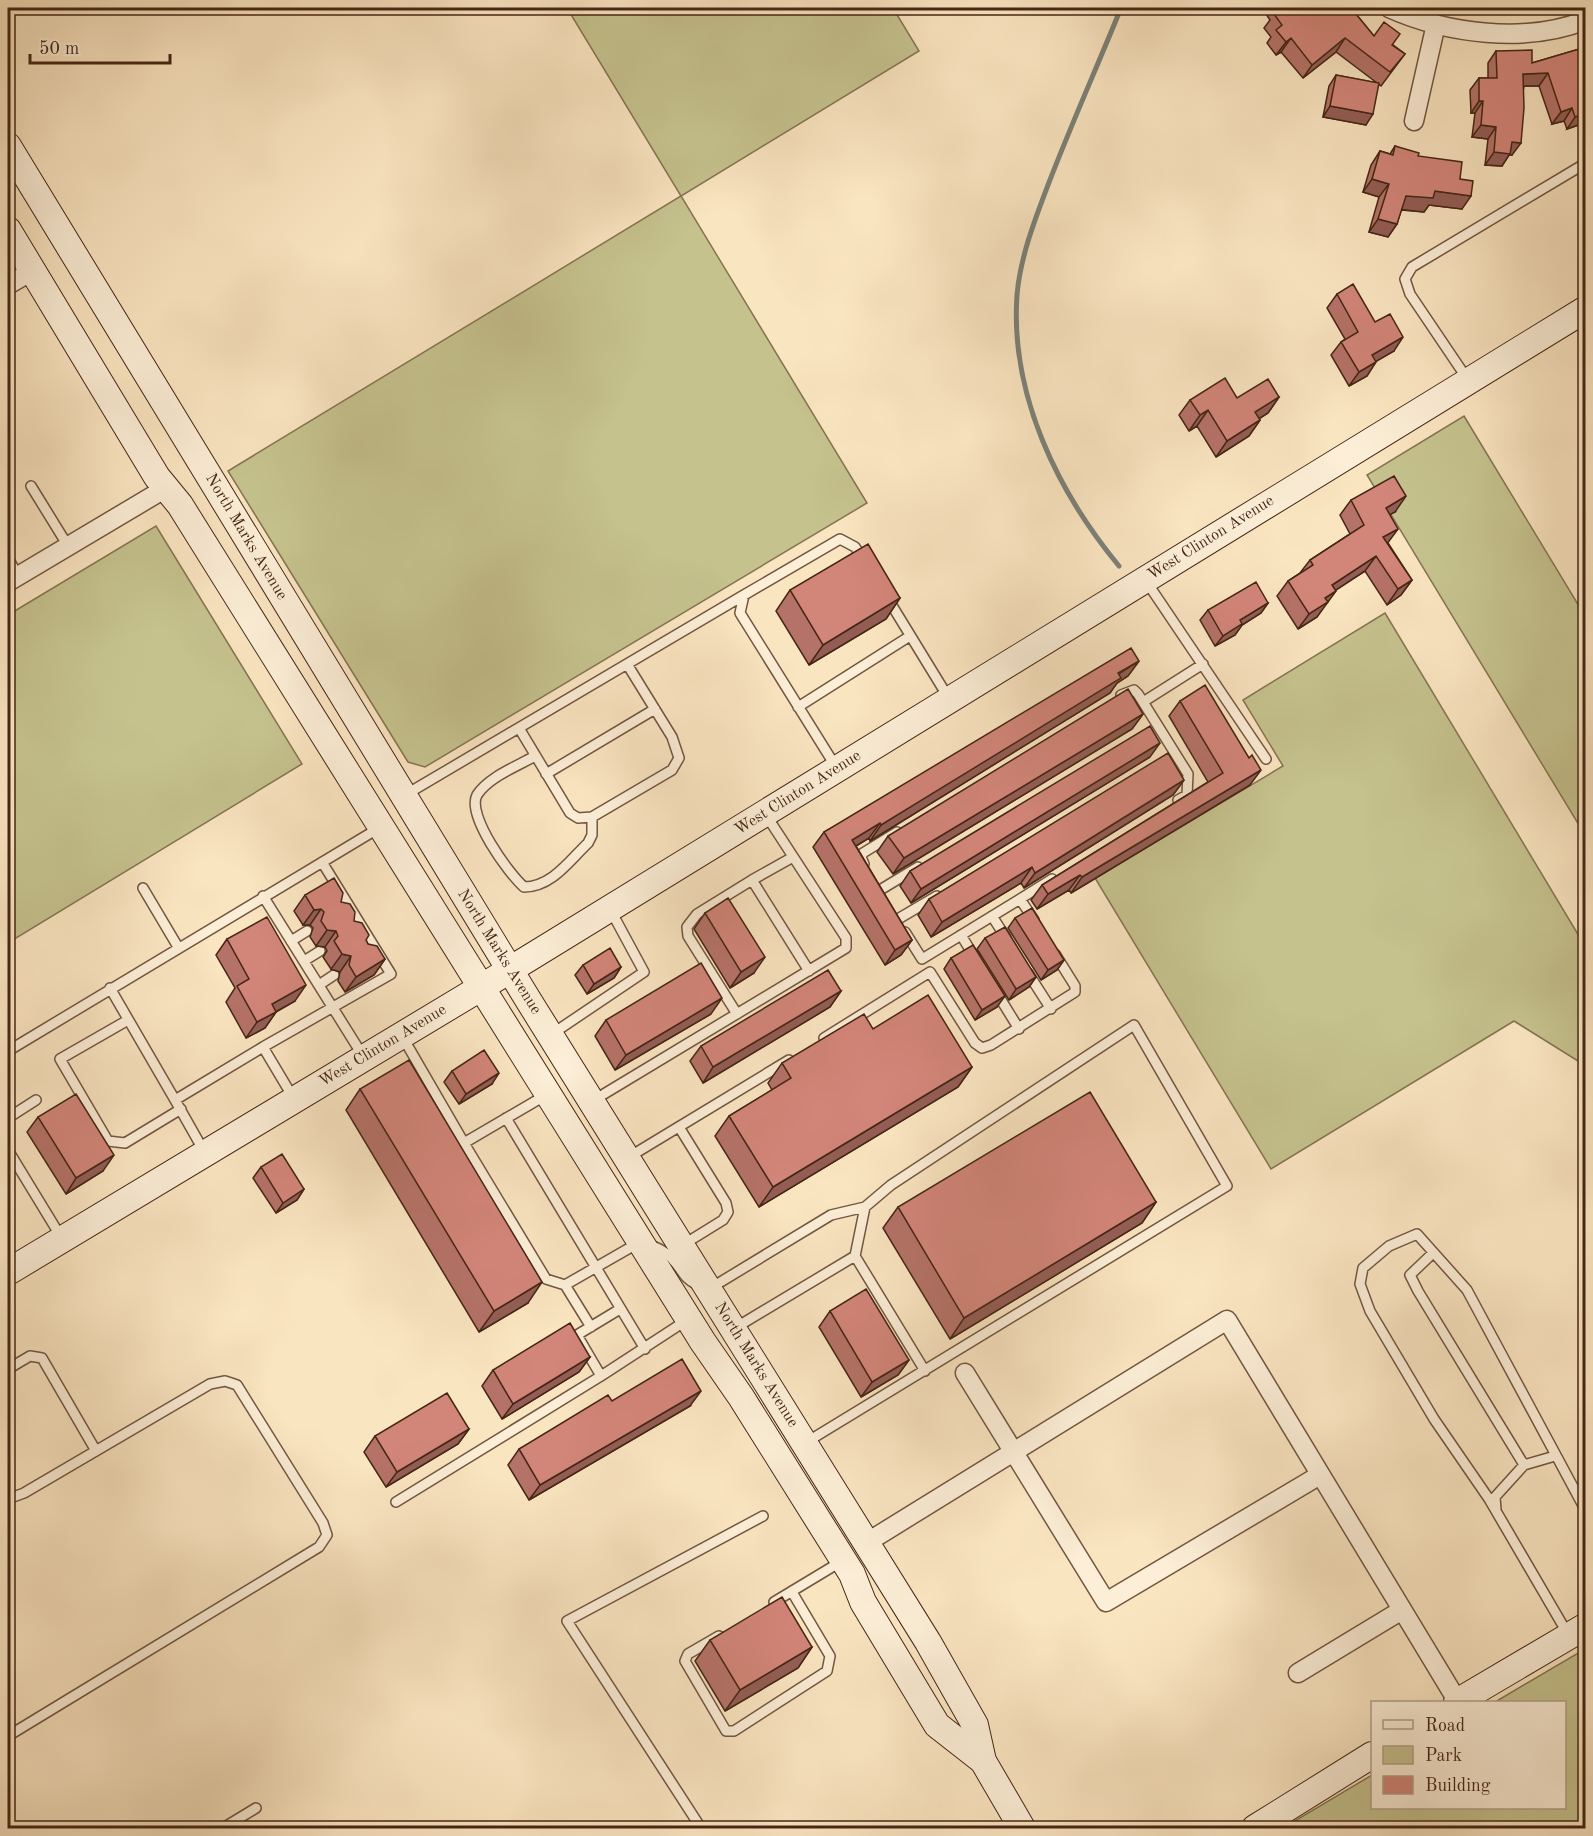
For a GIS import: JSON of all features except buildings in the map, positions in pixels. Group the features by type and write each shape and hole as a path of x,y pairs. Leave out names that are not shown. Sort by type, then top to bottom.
{"main road":[{"name":"North Marks Avenue","path":"8,146 510,970 928,1642 975,1725 983,1761 1022,1828"},
{"name":"North Marks Avenue","path":"10,238 166,488 180,505 688,1319 741,1396 848,1568 863,1602 937,1725 983,1761"},
{"name":"West Clinton Avenue","path":"8,1272 510,970 1586,309"},
{"path":"848,1568 880,1602 908,1639 928,1642"},
{"path":"1460,1701 1577,1631"},
{"path":"1255,1828 1371,1756"}],"street":[{"path":"1389,8 1436,24 1464,29 1518,32 1586,20"},
{"path":"1414,121 1436,24"},
{"path":"8,285 32,271"},
{"path":"13,579 166,488"},
{"path":"866,1543 1227,1320 1457,1701"},
{"path":"965,1373 1106,1602 1320,1475"},
{"path":"1298,1673 1402,1610"}],"lane":[{"path":"1468,380 1410,294 1405,279 1412,267 1586,163"},
{"path":"32,486 68,546"},
{"path":"404,796 840,538 855,547 868,567"},
{"path":"8,558 13,579"},
{"path":"1144,579 1266,759"},
{"path":"880,586 949,699"},
{"path":"744,595 740,613 837,769"},
{"path":"798,706 910,636"},
{"path":"519,728 570,813 578,818 592,817 672,770 679,758 672,737 627,664"},
{"path":"1143,702 1203,664"},
{"path":"1116,698 1134,690 1188,774 1187,795 1167,807"},
{"path":"546,774 655,709"},
{"path":"1146,730 1156,723"},
{"path":"1163,757 1173,751"},
{"path":"536,756 484,787 476,797 475,809 481,826 514,878 524,887 536,887 548,881 588,843 592,835 592,817"},
{"path":"592,1101 846,948 846,938 765,813"},
{"path":"8,1051 381,826"},
{"path":"868,871 861,861 863,853 903,828"},
{"path":"737,1014 688,936 687,927 697,914 793,857"},
{"path":"880,890 931,860"},
{"path":"175,1100 391,974 372,950 345,907 321,862"},
{"path":"922,959 1059,874"},
{"path":"752,880 809,971"},
{"path":"874,880 886,900"},
{"path":"143,888 178,947"},
{"path":"898,919 949,888"},
{"path":"263,896 364,1058"},
{"path":"1020,899 1039,928"},
{"path":"551,1035 644,972 609,909"},
{"path":"892,910 975,1042 982,1047 991,1045 1019,1029 1075,992 1075,986 1051,947"},
{"path":"992,916 1010,944"},
{"path":"291,941 307,931"},
{"path":"961,935 978,963"},
{"path":"304,961 320,951"},
{"path":"1022,962 1051,1009"},
{"path":"819,1042 930,972"},
{"path":"319,985 334,975"},
{"path":"990,982 1019,1029"},
{"path":"110,988 206,1153"},
{"path":"128,1020 60,1059 108,1141 125,1143 181,1109"},
{"path":"565,1285 640,1242 659,1247 673,1260 688,1280 708,1289 831,1215 865,1207 891,1185 1134,1025 1227,1186 804,1443"},
{"path":"401,1035 546,1279 565,1285 591,1327"},
{"path":"263,1047 295,1099"},
{"path":"627,1158 798,1054"},
{"path":"464,1143 549,1094"},
{"path":"8,1118 36,1100"},
{"path":"507,1118 645,1349"},
{"path":"679,1127 726,1203 728,1212 723,1220 681,1246"},
{"path":"8,1150 62,1239"},
{"path":"865,1207 855,1256 925,1371"},
{"path":"1577,1631 1434,1419 1370,1311 1360,1284 1363,1268 1389,1246 1417,1234 1467,1290 1586,1511"},
{"path":"1433,1253 1410,1275 1418,1292 1524,1465"},
{"path":"733,1329 855,1256"},
{"path":"602,1376 577,1335 620,1309"},
{"path":"396,1502 602,1376 688,1319"},
{"path":"8,1369 30,1356 42,1358 96,1450"},
{"path":"8,1499 24,1493 210,1384 225,1381 237,1385 323,1523 327,1535 319,1547 8,1736"},
{"path":"1496,1511 1495,1497 1524,1465 1555,1456"},
{"path":"701,1828 567,1621 763,1516"},
{"path":"764,1609 792,1592 848,1568"},
{"path":"726,1632 688,1654 685,1661 726,1731 734,1731 827,1671 830,1656 792,1592"},
{"path":"222,1828 256,1808"}],"green space":[{"path":"567,8 893,8 919,51 681,196"},
{"path":"681,196 867,503 425,767 408,762 228,471"},
{"path":"1464,416 1585,616 1585,835 1367,475"},
{"path":"156,526 302,764 8,943 8,615"},
{"path":"1385,613 1585,946 1585,1055 1578,1061 1514,1021 1271,1169 1095,878 1283,766 1243,700"},
{"path":"1585,1649 1585,1828 1283,1828 1371,1776 1371,1809 1566,1809 1566,1701 1497,1701"}],"waterway":[{"path":"1119,566 1076,506 1042,439 1021,369 1017,332 1017,295 1021,267 1038,211 1121,8"}]}
